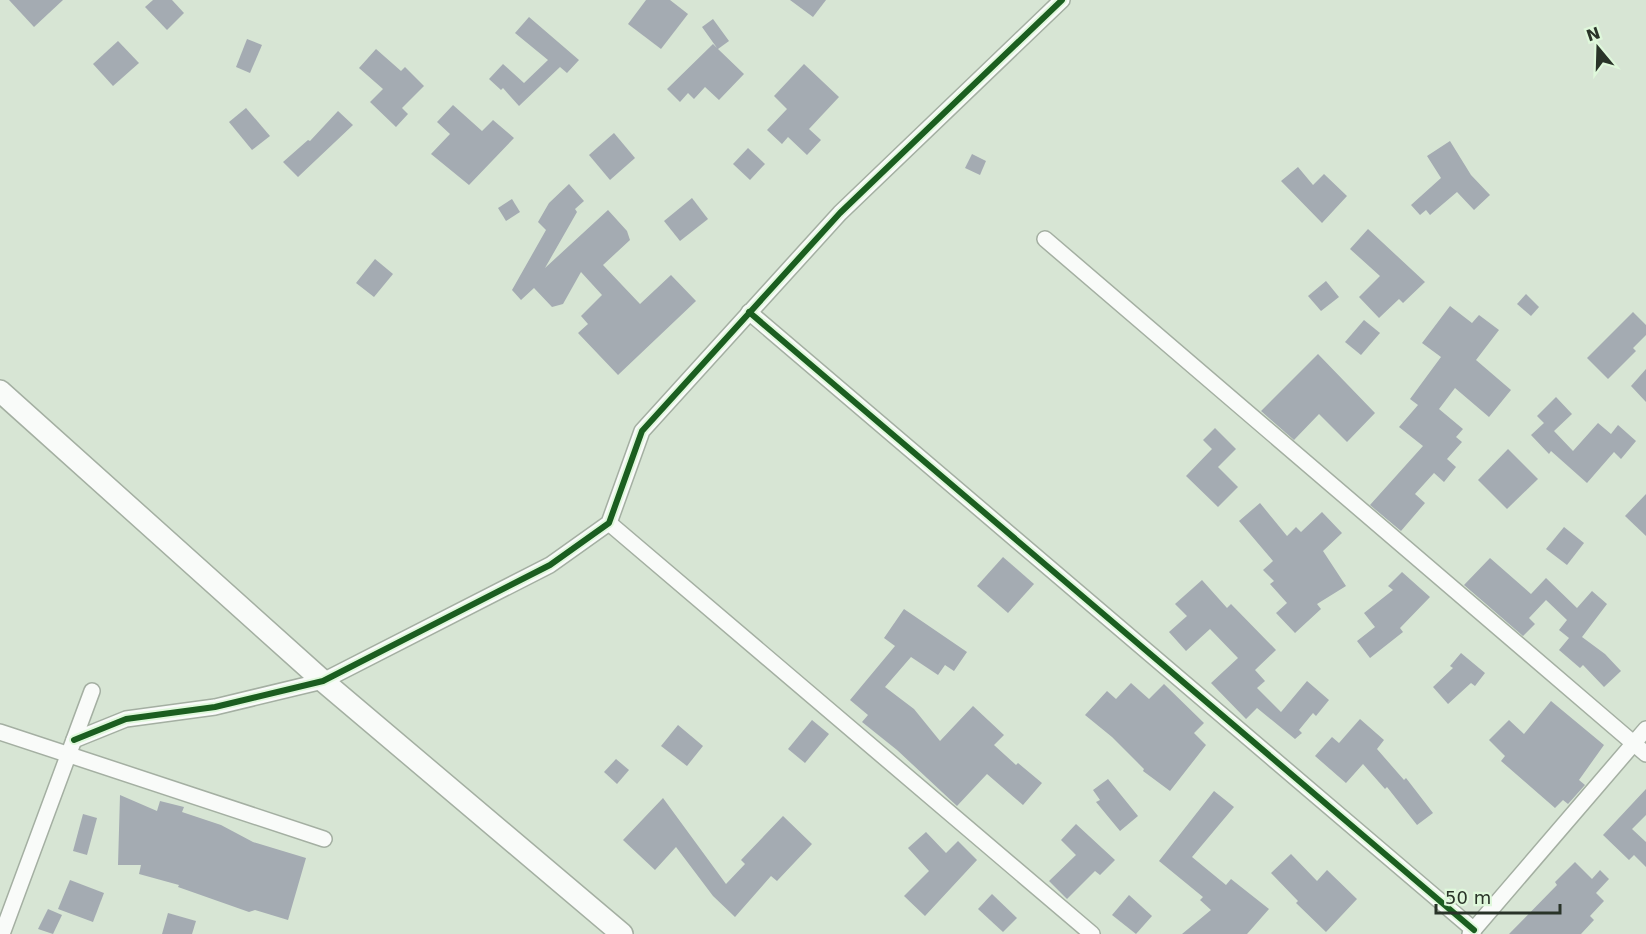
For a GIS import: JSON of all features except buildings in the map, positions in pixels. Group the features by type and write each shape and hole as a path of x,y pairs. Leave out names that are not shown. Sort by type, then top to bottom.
{"street":[{"path":"72,747 126,719 215,707 323,681 550,565 609,523 642,431 840,213 1062,0"},
{"path":"1045,239 1646,754"},
{"path":"749,312 1472,932 1646,729"},
{"path":"0,391 323,681 622,934"},
{"path":"609,523 1092,934"},
{"path":"2,934 92,691"},
{"path":"0,732 72,747 324,839"}],"cycle path":[{"path":"74,740 126,719 215,707 323,681 550,565 609,523 642,431 840,213 1062,0"},
{"path":"749,312 1474,930"}]}
